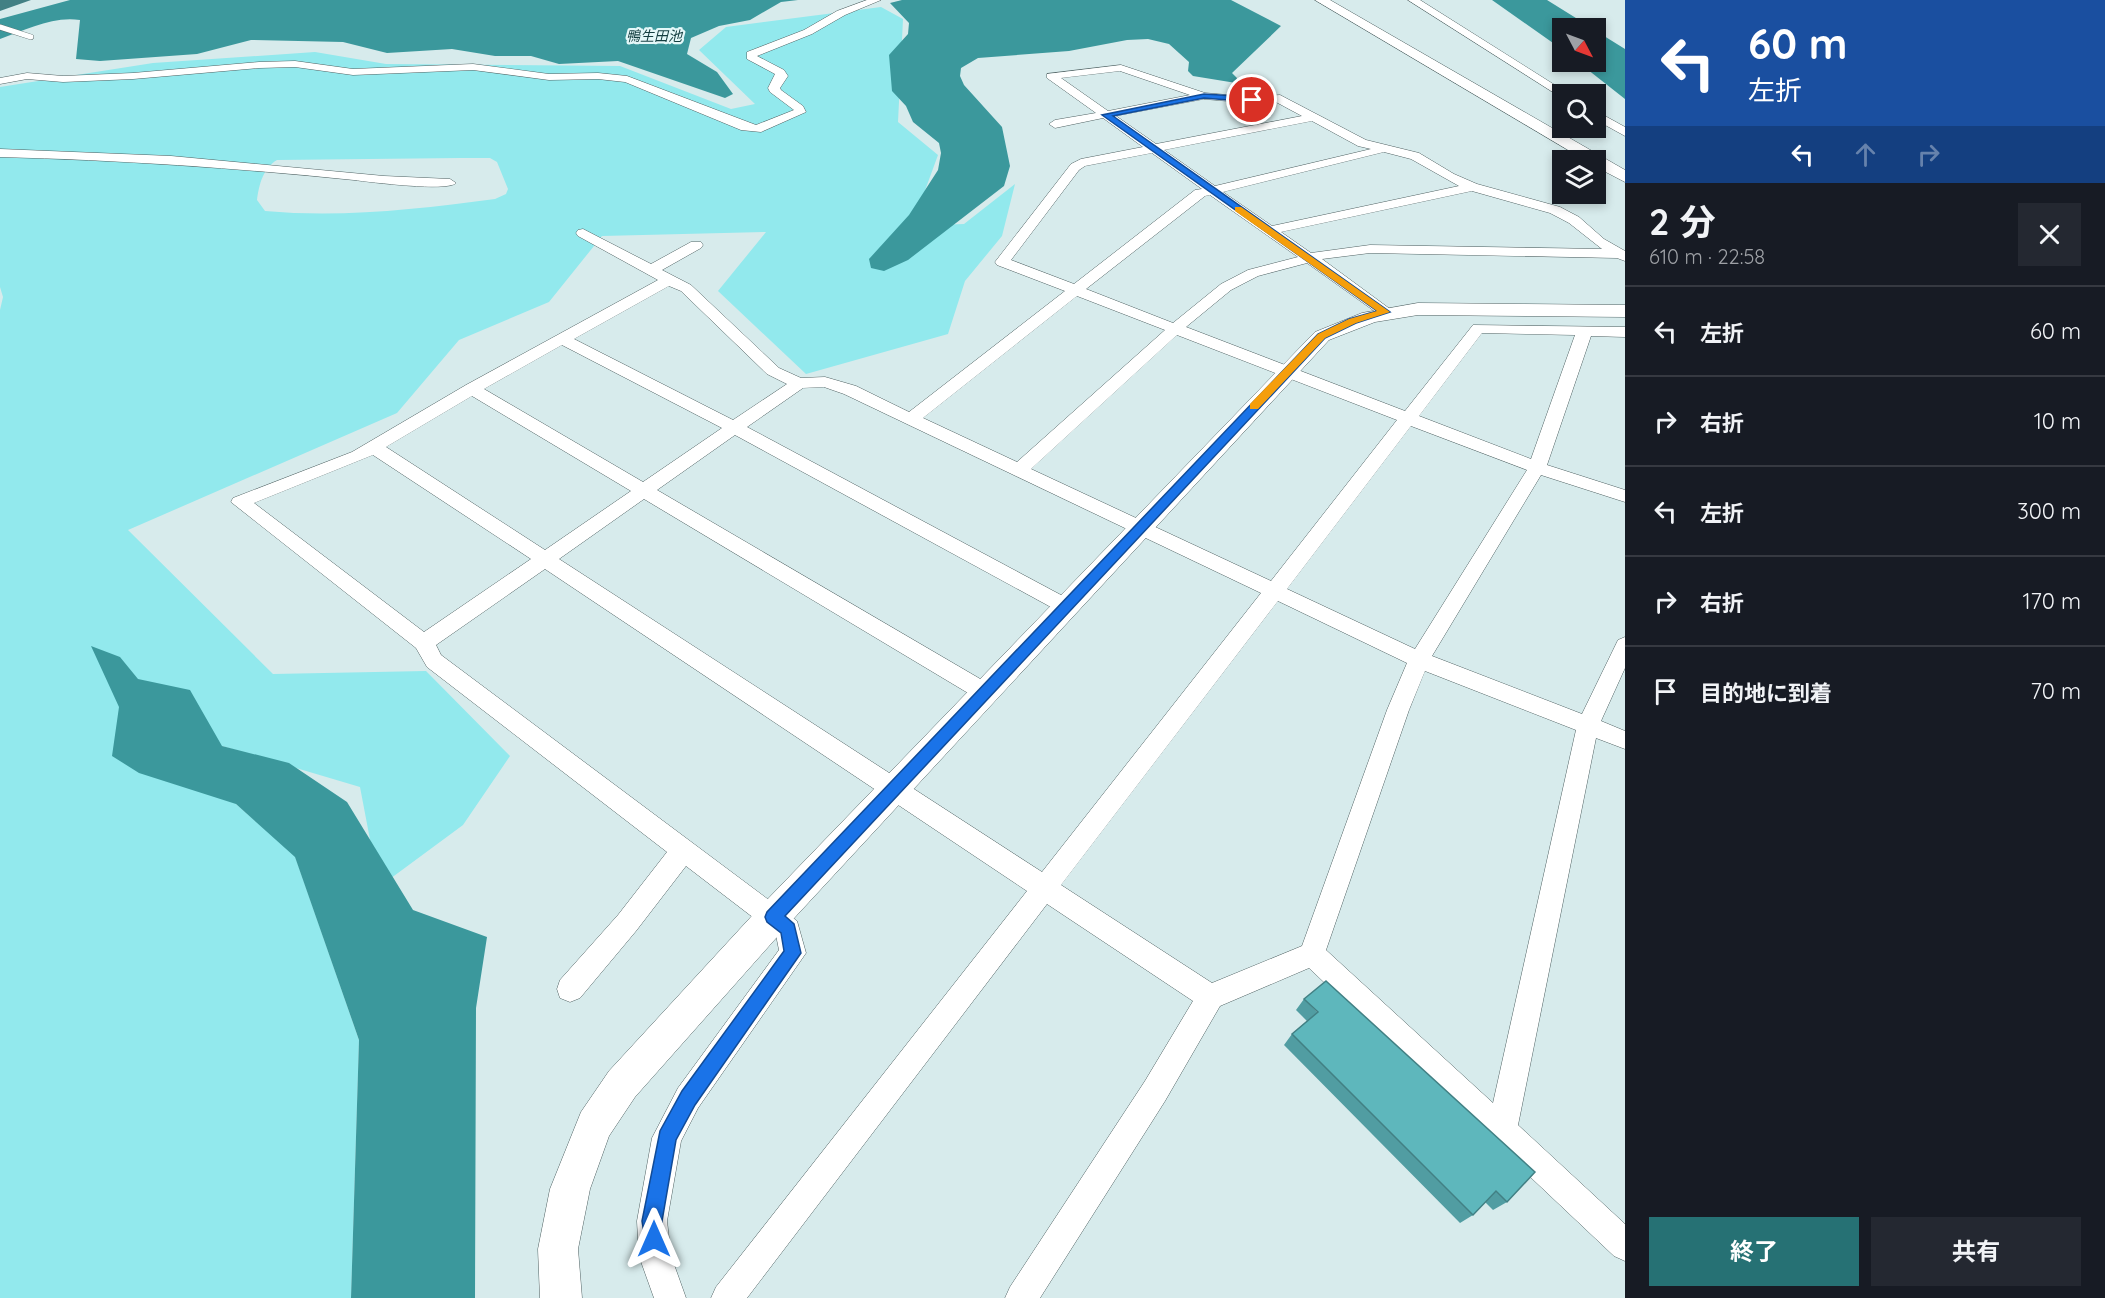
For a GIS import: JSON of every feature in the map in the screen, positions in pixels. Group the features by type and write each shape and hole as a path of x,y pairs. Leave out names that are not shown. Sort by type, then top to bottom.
{"street":[{"path":"0,81 27,76 63,79 133,76 259,65 295,64 353,72 472,67 522,75 598,76 627,79 745,127 758,129 800,112 799,108 776,92 774,88 782,76 780,72 751,57 751,54 808,32 841,13 876,0"},
{"path":"1321,0 1625,177"},
{"path":"1413,0 1552,87"},
{"path":"1385,312 1051,76 1121,68 1204,96 1252,100 1276,97 1362,143 1415,156 1449,177 1472,187 1554,210 1574,220 1599,242 1622,256"},
{"path":"1055,124 1204,96"},
{"path":"1313,117 1081,163 1075,167 1002,262 1537,468 1625,496"},
{"path":"1606,121 1625,132"},
{"path":"912,418 1200,193 1381,149"},
{"path":"0,153 109,156 271,168 414,182 450,183"},
{"path":"1270,230 1472,187"},
{"path":"583,233 686,288 772,371 799,383 825,382 850,390 1419,660 1625,740"},
{"path":"651,270 696,245"},
{"path":"1019,470 1174,329 1226,287 1253,273 1309,257 1370,249 1622,256"},
{"path":"669,280 472,389 358,456 240,502 424,643 434,661 788,929 793,953 688,1098 667,1138 652,1221 655,1256 670,1298"},
{"path":"561,1298 558,1249 570,1189 594,1125 622,1084 773,917 1322,336 1353,321 1385,312 1418,309 1625,310"},
{"path":"727,1298 1478,328 1625,332"},
{"path":"1021,1298 1155,1091 1210,998 1312,954 1398,710 1419,660 1537,468 1585,330"},
{"path":"562,339 735,428 1067,607"},
{"path":"424,643 799,383"},
{"path":"472,389 986,693"},
{"path":"374,447 1210,998"},
{"path":"1502,1130 1588,725 1625,645"},
{"path":"570,989 627,923 684,849"},
{"path":"1312,954 1625,1245"}],"lane":[{"path":"0,27 31,37"}],"shaded area":[{"path":"881,7 903,19 898,122 938,155 912,226 964,224 1015,184 1002,236 965,281 948,334 806,374 718,291 766,232 602,236 549,302 459,340 397,413 128,530 273,674 426,671 510,756 463,825 379,887 360,787 222,746 236,804 295,856 359,1040 351,1298 0,1298 0,310 3,297 0,287 0,87 153,63 315,52 386,64 620,66 731,109 755,104 699,50 726,27","holes":["490,158 497,162 508,189 506,194 495,199 352,213 265,211 257,200 265,172 277,160"]}],"water":[{"name":"鴨生田池","path":"70,0 798,0 781,2 750,20 719,26 691,38 687,54 717,72 733,94 725,98 618,61 559,64 531,56 495,56 452,49 387,53 343,42 251,40 197,54 100,61 76,59 80,20 70,19 39,25 0,39 0,19"},
{"path":"902,0 1231,0 1281,26 1232,73 1237,78 1236,83 1193,76 1188,71 1189,62 1169,44 1148,39 1127,40 1069,51 978,58 961,68 960,76 964,85 1002,127 1010,166 1004,186 908,260 884,271 871,268 869,259 909,215 938,170 941,153 939,143 913,122 906,106 892,91 889,55 908,34 909,23 890,3"},
{"path":"1492,0 1547,0 1576,18 1552,18 1552,42"},
{"path":"1606,37 1625,49 1625,99 1591,72 1606,72"},
{"path":"91,646 120,657 138,679 190,690 222,746 289,763 347,802 413,910 487,937 476,1008 475,1298 351,1298 359,1040 295,857 236,804 139,773 112,756 119,707"}],"building":[{"path":"1326,981 1535,1172 1507,1202 1496,1191 1473,1215 1292,1034 1318,1012 1304,999"}],"slow traffic":[{"path":"1238,209 1385,312 1353,321 1322,336 1254,407"}],"route":[{"path":"654,1239 652,1221 657,1182 667,1138 688,1098 793,953 788,929 773,917 1322,336 1353,321 1385,312 1106,115 1204,96 1252,100"}]}
